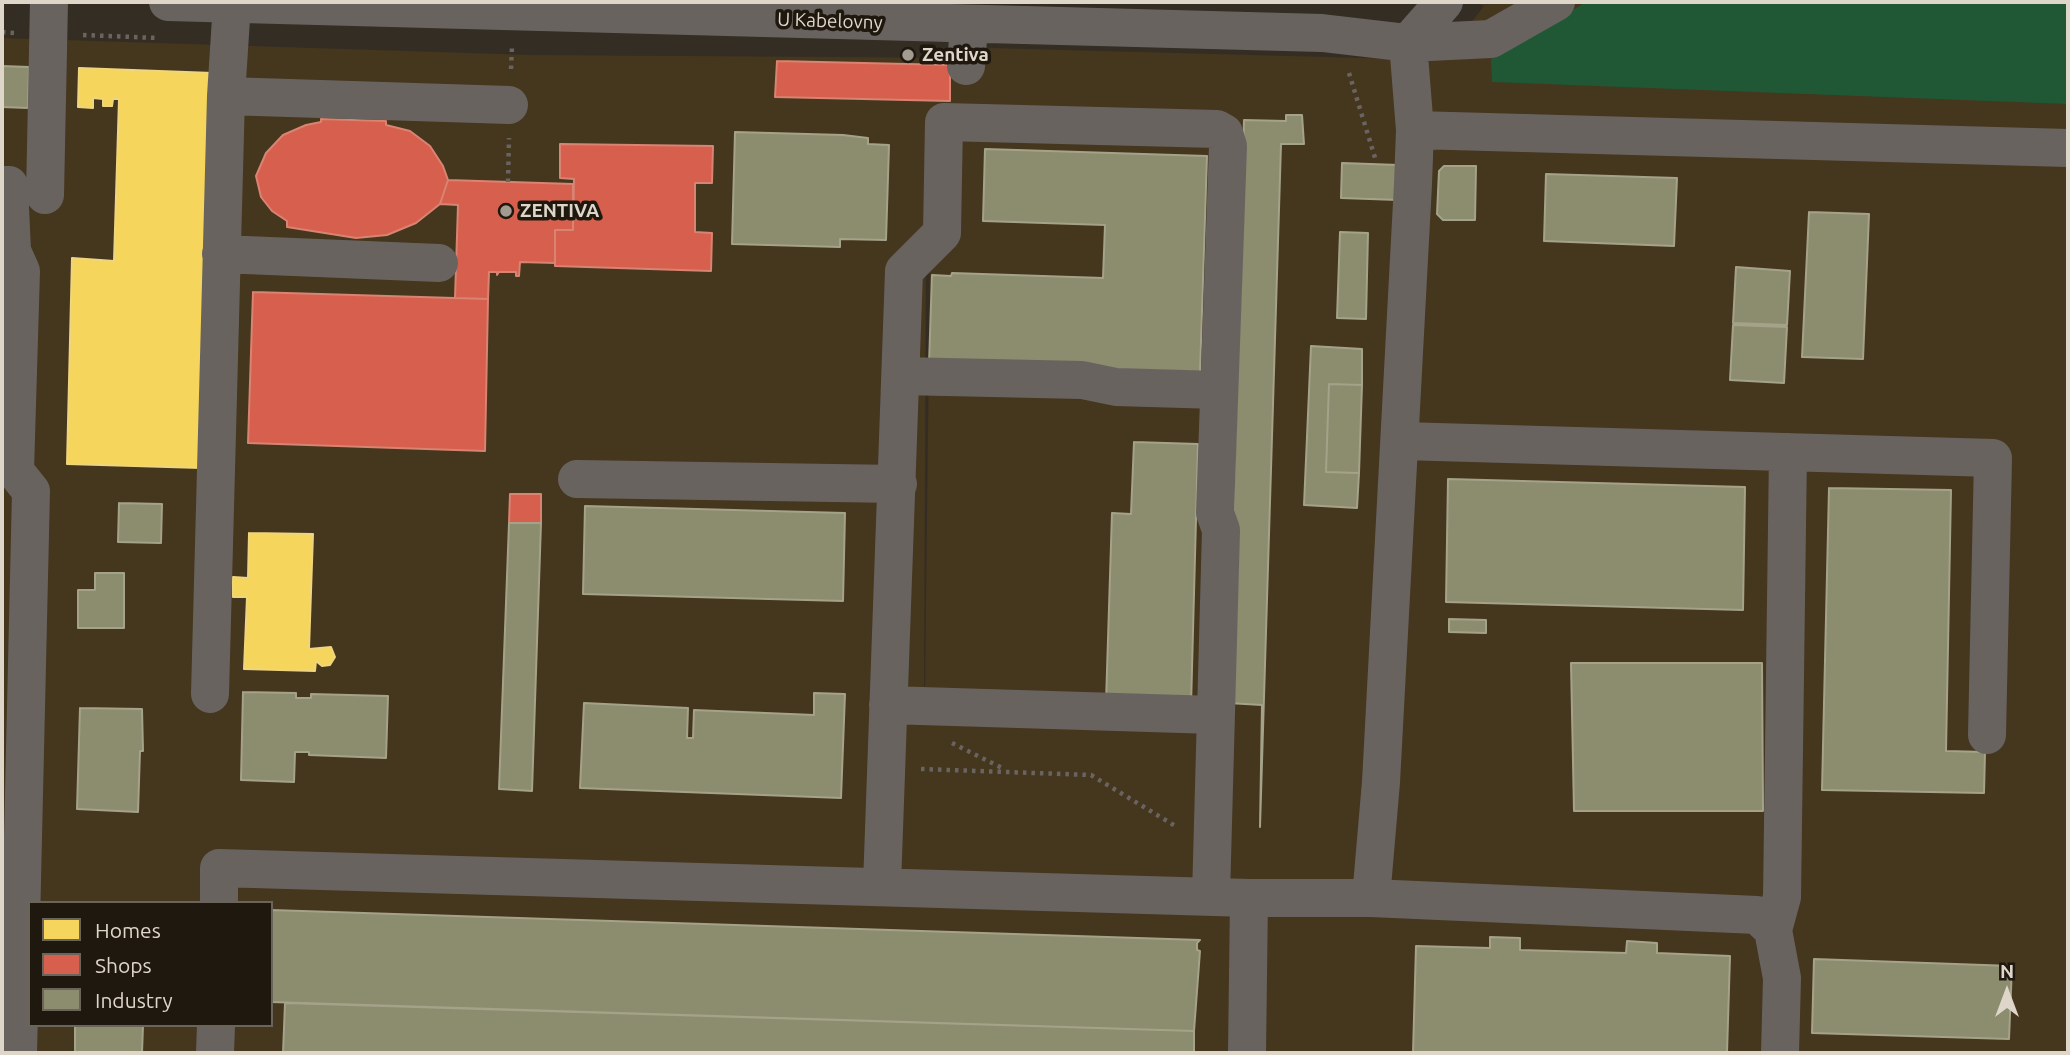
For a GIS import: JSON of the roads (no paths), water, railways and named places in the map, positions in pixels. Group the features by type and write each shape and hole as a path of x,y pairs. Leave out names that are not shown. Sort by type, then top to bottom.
{"street":[{"path":"1371,898 1381,782 1402,440 1415,130 1408,43 1444,2"},
{"name":"U Kabelovny","path":"164,20 232,4 970,24 1193,16 1322,17 1408,43 1491,39 1556,2"},
{"path":"210,694 226,96 232,4"},
{"path":"45,195 49,18"},
{"path":"966,66 970,24"},
{"path":"226,96 509,105"},
{"path":"882,885 904,271 942,233 944,122 1217,129 1224,133 1228,146 1215,513 1220,530 1212,896"},
{"path":"1415,130 2068,148"},
{"path":"2,185 9,185 12,251 21,271 15,471 18,1053"},
{"path":"221,254 439,263"},
{"path":"901,376 1082,380 1116,387 1219,390"},
{"path":"1402,440 1993,458 1987,735"},
{"path":"1780,1053 1782,978 1773,930 1782,897 1788,452"},
{"path":"577,479 898,484"},
{"path":"888,705 1215,715"},
{"path":"219,901 219,868 882,885 1249,898 1371,898 1757,915 1773,930"},
{"path":"1248,1053 1249,898"},
{"path":"215,1053 216,1027"}],"place":[{"name":"Zentiva","path":"908,55"},
{"name":"ZENTIVA","path":"506,211"}]}
